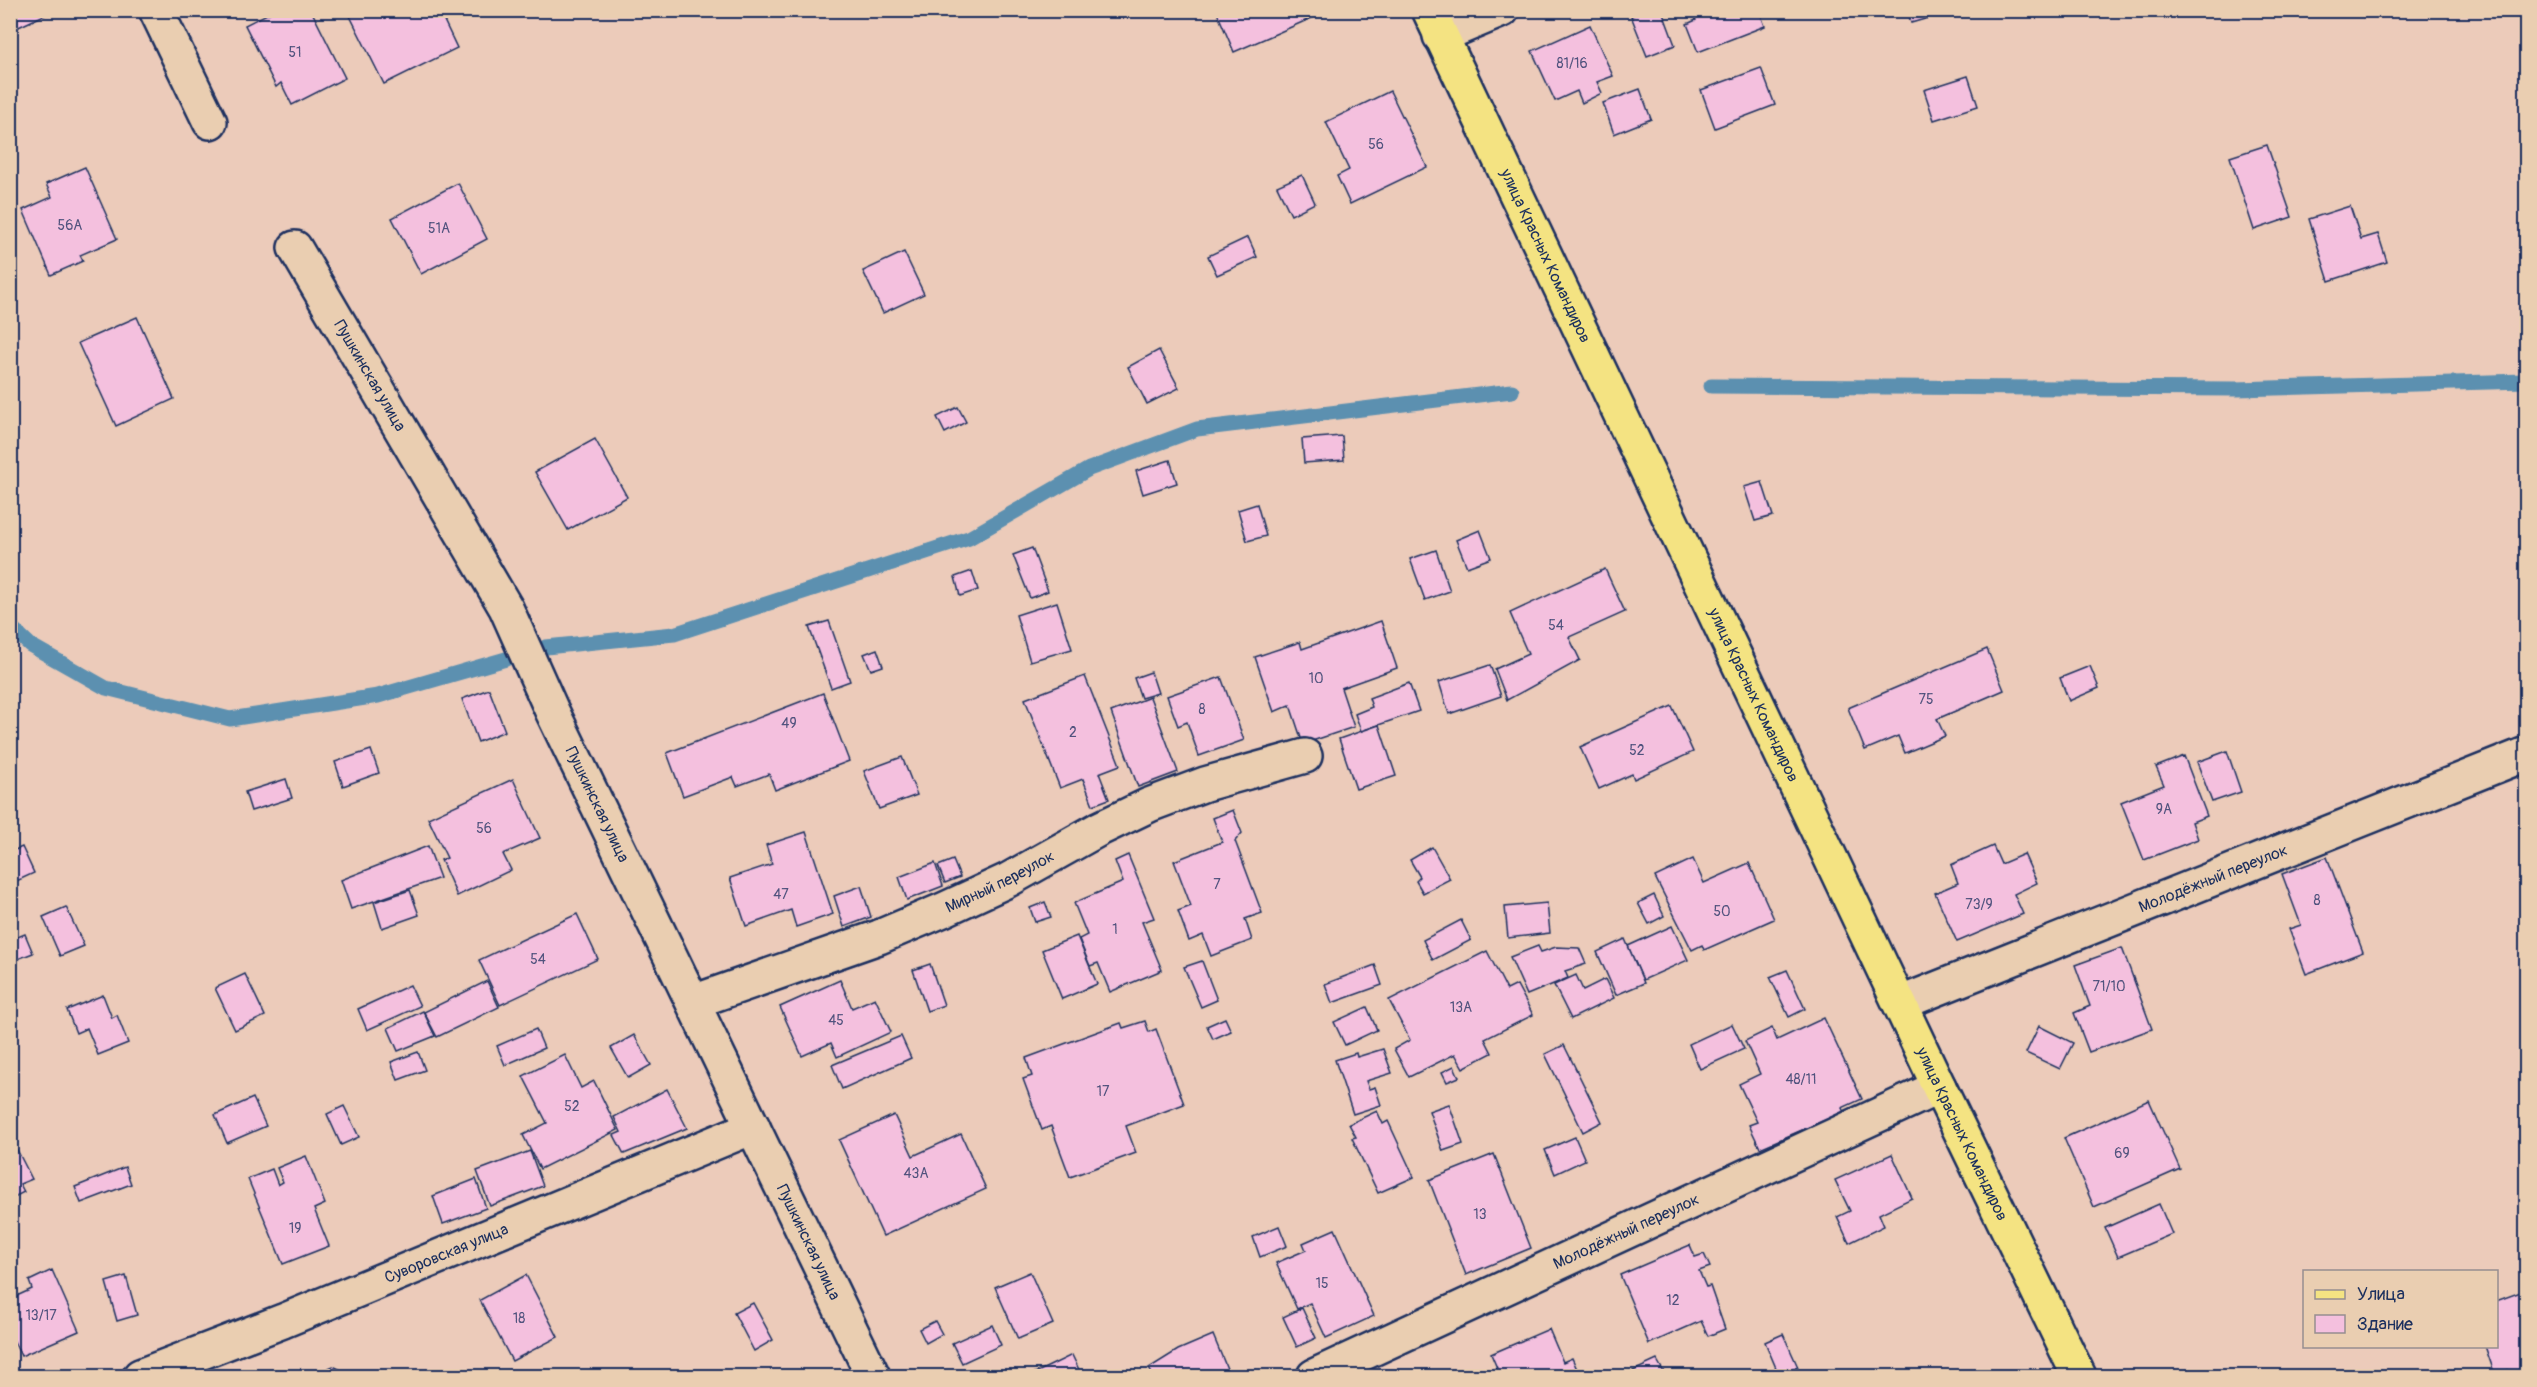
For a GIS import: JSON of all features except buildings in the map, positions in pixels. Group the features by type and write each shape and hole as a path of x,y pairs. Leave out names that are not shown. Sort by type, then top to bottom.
{"main road":[{"name":"улица Красных Командиров","path":"1434,23 2079,1377"}],"street":[{"path":"156,10 210,122"},
{"path":"1434,23 1502,10"},
{"name":"Пушкинская улица","path":"295,248 361,356 506,608 552,711 873,1377"},
{"name":"Молодёжный переулок","path":"1901,1003 2526,754"},
{"name":"Мирный переулок","path":"693,1002 879,936 943,910 1008,880 1099,829 1149,805 1205,784 1305,756"},
{"name":"Молодёжный переулок","path":"1314,1377 1939,1087"},
{"name":"Суворовская улица","path":"140,1377 283,1321 753,1127"}],"waterway":[{"path":"1711,386 2236,389 2526,381"},
{"path":"546,647 674,634 969,538 1089,469 1197,429 1512,391"},
{"path":"10,626 30,645 106,688 230,719 378,696 506,659"}]}
